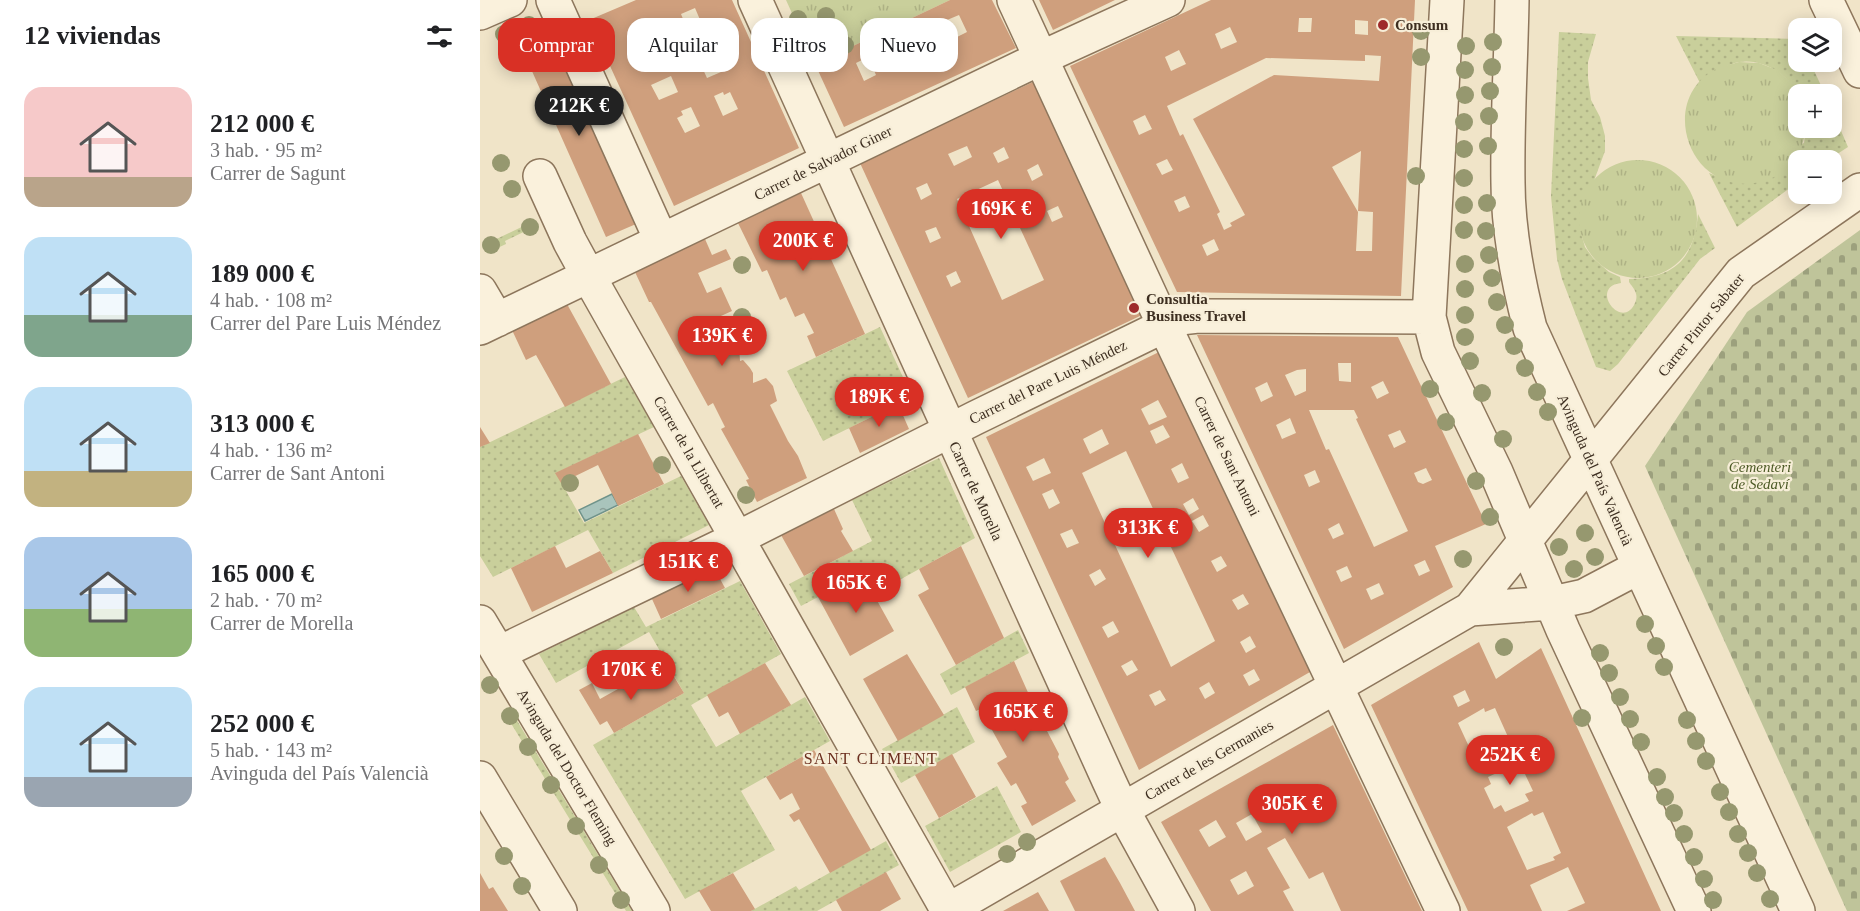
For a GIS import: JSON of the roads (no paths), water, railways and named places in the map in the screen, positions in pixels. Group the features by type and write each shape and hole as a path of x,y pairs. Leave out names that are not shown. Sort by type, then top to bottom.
{"street":[{"path":"480,13 510,0"},
{"path":"553,0 661,240"},
{"name":"Carrer de Morella","path":"755,0 1122,809 1178,911"},
{"name":"Carrer de Sant Antoni","path":"1014,0 1164,325 1443,911"},
{"name":"Carrer de Salvador Giner","path":"489,324 1041,58 1168,0"},
{"path":"1447,0 1429,317 1438,352 1526,539 1570,645 1694,911"},
{"name":"Avinguda del País Valencià","path":"1512,0 1508,185 1512,242 1530,328 1798,911"},
{"path":"1826,0 1860,71"},
{"name":"Carrer de la Llibertat","path":"540,176 588,275 948,911"},
{"name":"Carrer Pintor Sabater","path":"1526,539 1741,273 1860,190"},
{"path":"480,291 489,324"},
{"name":"Carrer del Pare Luis Méndez","path":"499,653 738,538 1164,325 1188,316 1429,317"},
{"path":"1470,609 1526,539"},
{"path":"1470,609 1552,603 1584,596 1639,567"},
{"name":"Carrer de les Germanies","path":"948,911 1470,609"},
{"name":"Avinguda del Doctor Fleming","path":"480,622 653,911"},
{"path":"480,778 560,911"}],"water":[{"path":"612,494 618,505 585,521 579,510"}],"place":[{"name":"Consum","path":"1383,25"},
{"name":"Consultia Business Travel","path":"1134,308"}],"district":[{"name":"SANT CLIMENT","path":"871,758"}],"park label":[{"name":"Cementeri de Sedaví","path":"1760,476"}]}
